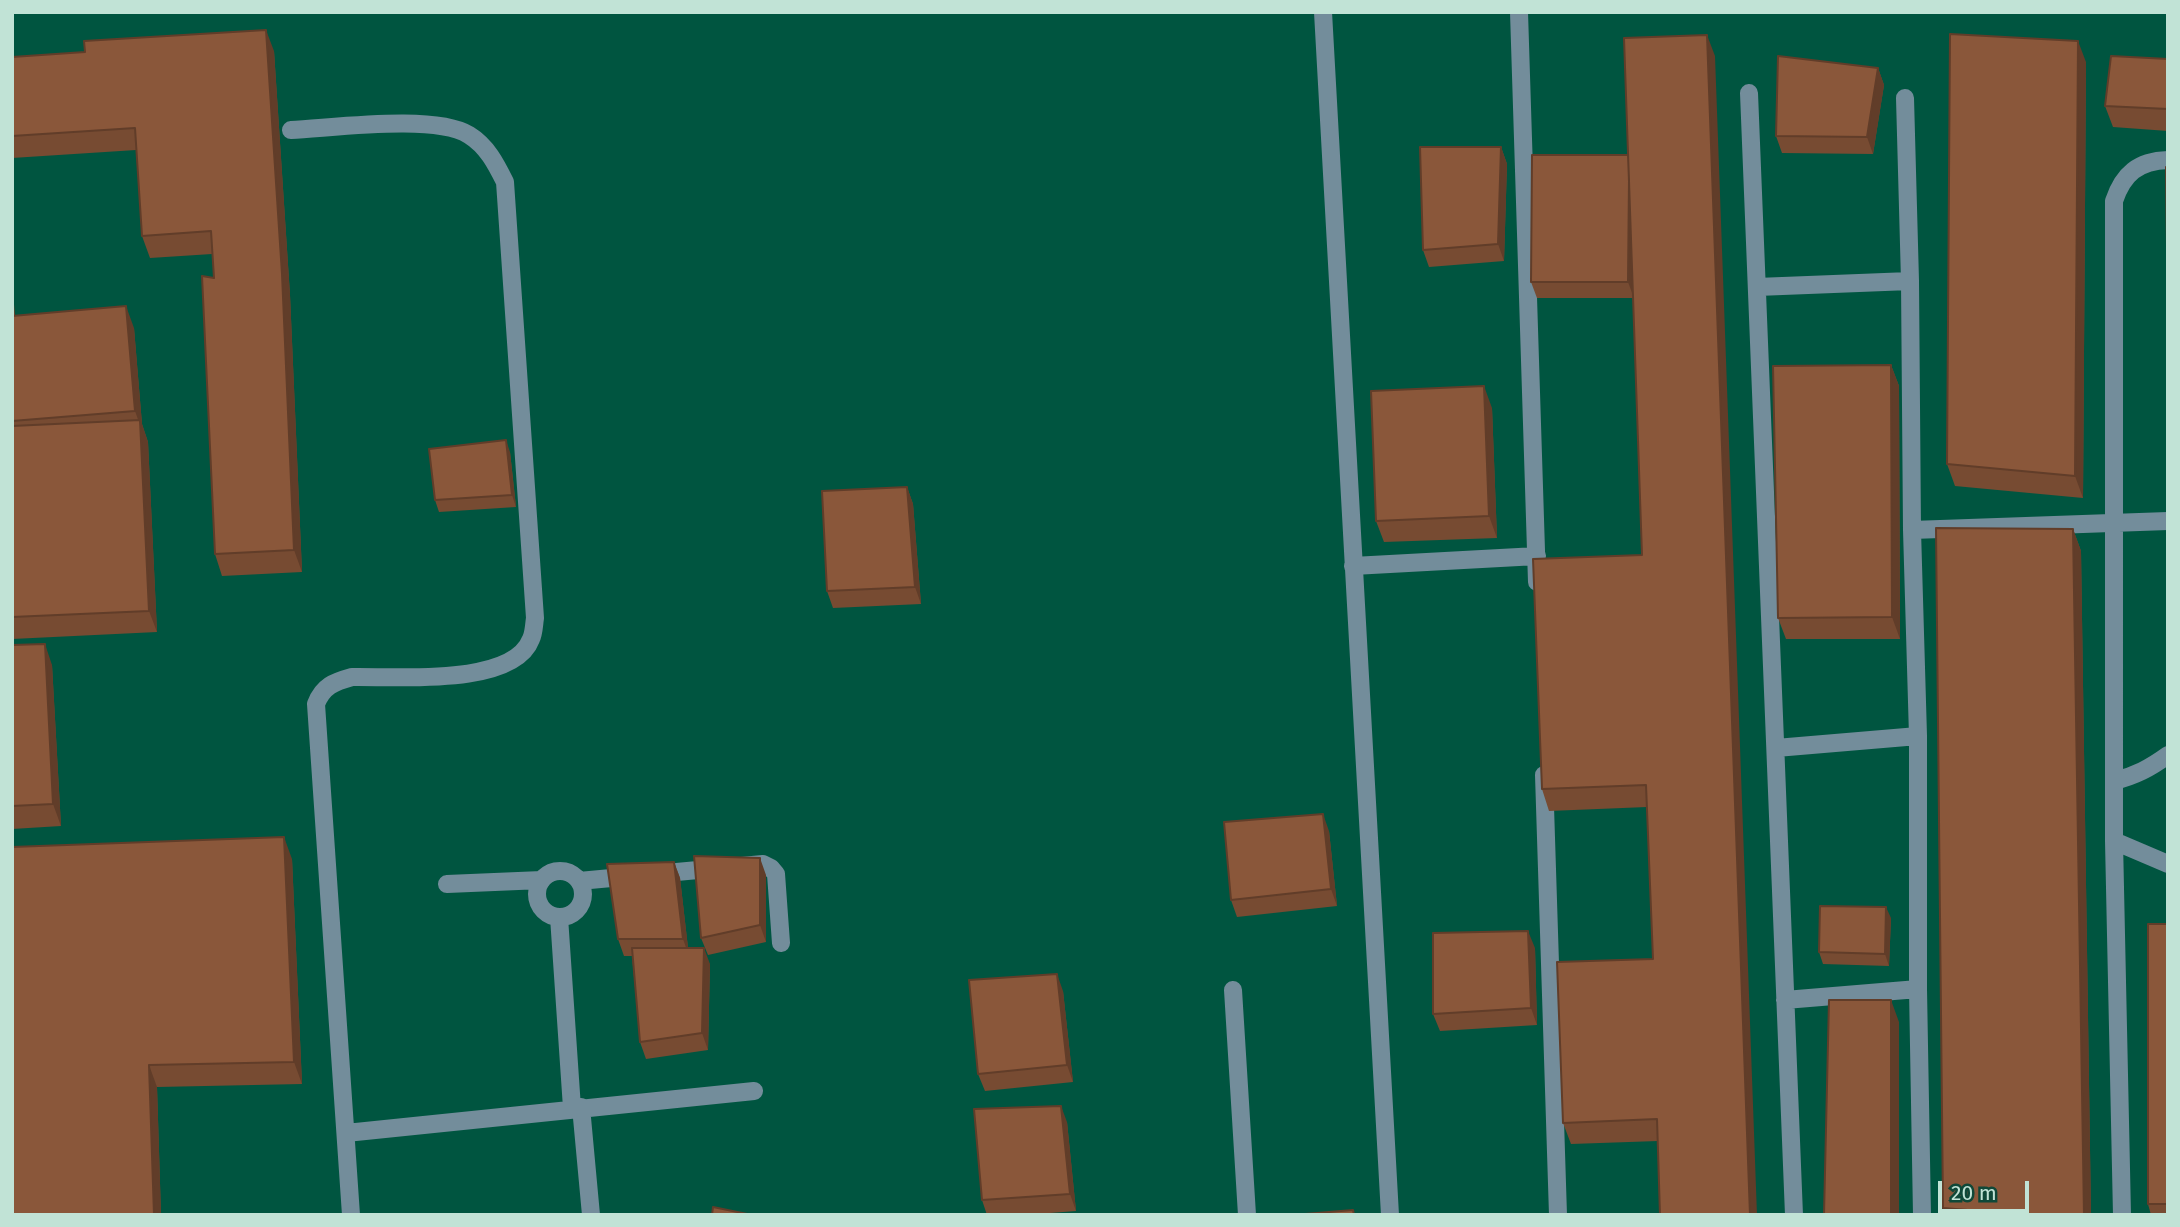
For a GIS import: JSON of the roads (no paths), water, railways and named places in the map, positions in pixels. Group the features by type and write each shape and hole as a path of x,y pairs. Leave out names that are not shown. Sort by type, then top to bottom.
{"street":[{"path":"1323,12 1390,1215"},
{"path":"1519,12 1538,597"},
{"path":"1749,93 1794,1215"},
{"path":"1906,98 1912,530 1918,736 1918,989 1922,1215"},
{"path":"292,130 442,124 470,135 492,155 505,182 535,618 531,641 518,657 499,668 466,675 352,677 334,682 321,691 316,704 351,1215"},
{"path":"2122,1215 2114,841 2114,201 2119,184 2131,172 2147,163 2168,160"},
{"path":"1757,286 1910,281"},
{"path":"1912,530 2168,520"},
{"path":"1353,566 1536,556"},
{"path":"1776,748 1918,736"},
{"path":"2114,781 2151,768 2168,755"},
{"path":"1543,762 1558,1215"},
{"path":"2114,841 2168,864"},
{"path":"579,881 763,864 776,874 781,943"},
{"path":"551,873 571,874 579,881 583,890 578,910 569,916 559,917 549,915 541,908 537,899 538,888 542,880 551,873"},
{"path":"447,884 542,880"},
{"path":"559,917 576,1108 591,1215"},
{"path":"1785,1000 1918,989"},
{"path":"1233,990 1247,1215"},
{"path":"346,1133 754,1091"}]}
